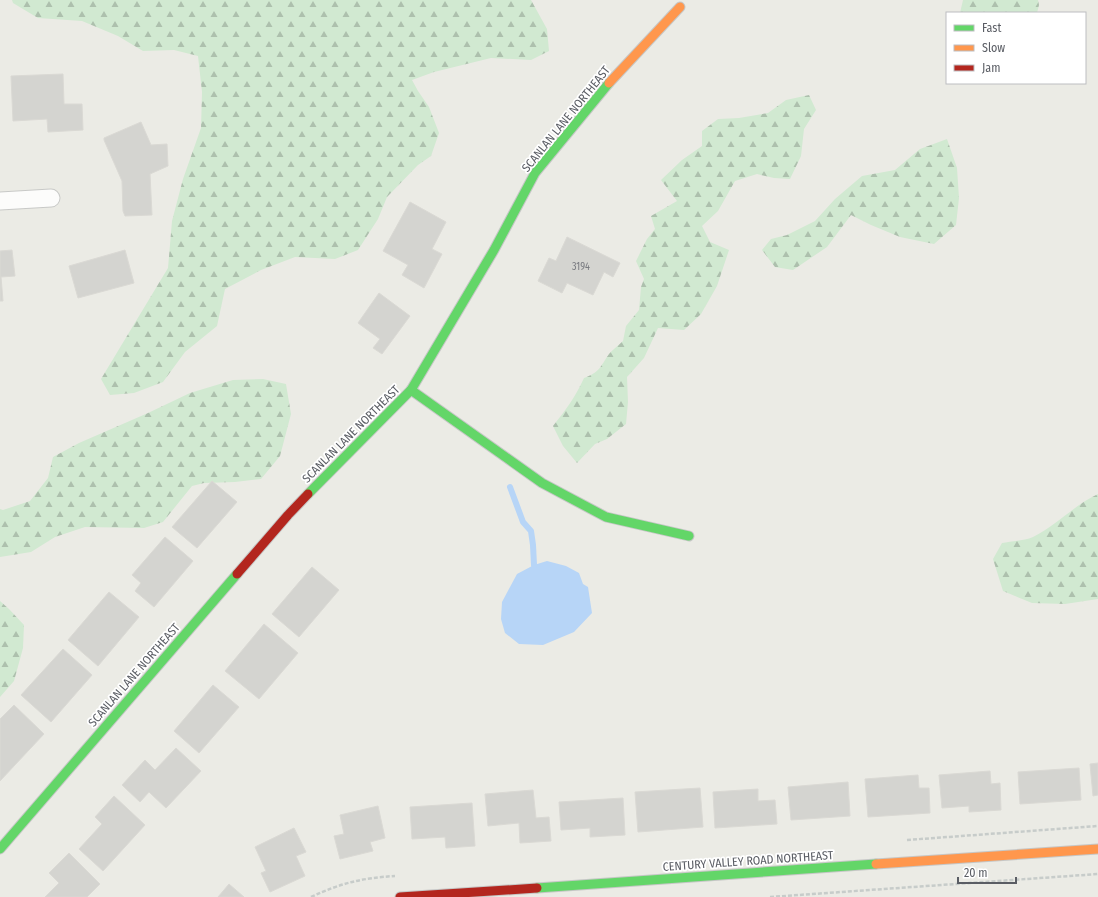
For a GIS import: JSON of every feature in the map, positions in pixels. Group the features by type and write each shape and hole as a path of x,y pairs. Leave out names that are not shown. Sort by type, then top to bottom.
{"street":[{"name":"SCANLAN LANE NORTHEAST","path":"0,849 288,515 411,390 494,250 535,173 602,90 680,7"},
{"path":"0,201 51,198"},
{"path":"411,390 542,484 606,517 689,536"},
{"name":"CENTURY VALLEY ROAD NORTHEAST","path":"400,897 1098,849"}],"path":[{"path":"770,897 1098,874"}],"green space":[{"path":"12,0 531,0 547,29 549,51 531,60 491,58 434,72 412,80 429,107 439,133 431,156 418,165 387,197 378,219 358,250 335,259 295,257 261,270 225,289 217,326 185,352 163,382 134,393 110,395 101,379 168,268 172,221 183,179 201,128 202,92 198,56 174,50 143,51 118,36 82,21 38,18 13,3"},
{"path":"963,0 1038,0 1039,5 1037,12 960,12"},
{"path":"809,95 816,110 804,129 801,156 790,179 774,178 757,174 735,181 718,211 702,226 710,242 729,250 717,286 701,314 684,330 658,328 644,358 627,377 628,402 626,424 607,439 595,444 577,463 563,446 553,426 570,403 584,378 597,371 611,352 623,341 626,326 639,310 641,287 644,279 636,261 647,239 655,229 651,216 677,201 661,180 682,160 702,146 702,131 718,119 739,118 768,113 786,100"},
{"path":"947,139 957,168 959,198 956,225 934,244 900,237 851,215 827,247 793,270 775,267 762,250 771,239 787,235 815,221 835,199 862,176 895,170 920,149"},
{"path":"263,379 286,384 291,414 280,456 261,479 204,483 192,486 163,522 144,528 85,527 55,537 31,552 0,557 0,509 3,510 30,501 48,478 53,457 79,443 190,393 233,380"},
{"path":"1098,494 1098,599 1065,604 1032,603 1003,591 993,559 1002,543 1033,537"},
{"path":"0,601 24,625 23,648 14,681 0,697"}],"water":[{"path":"547,561 566,566 579,573 583,584 588,587 592,613 574,632 543,645 519,644 505,633 501,619 502,602 517,574 534,565"}],"building":[{"path":"63,74 64,104 82,104 83,130 48,132 47,119 13,121 11,76"},
{"path":"141,122 151,145 167,144 168,166 150,174 152,215 125,216 123,211 122,181 104,138"},
{"path":"410,202 446,222 432,249 442,254 424,288 402,275 408,265 383,251"},
{"path":"567,237 620,263 613,277 604,272 593,295 567,283 562,293 538,281 549,258 556,261"},
{"path":"12,250 15,276 1,277 3,301 0,301 0,251"},
{"path":"125,250 134,283 78,298 69,266"},
{"path":"379,293 410,316 382,354 373,348 380,339 358,323"},
{"path":"212,481 237,502 197,548 172,527"},
{"path":"165,537 193,561 154,607 135,591 141,583 132,575"},
{"path":"312,567 339,590 299,637 272,614"},
{"path":"109,592 139,617 98,666 68,640"},
{"path":"264,624 298,653 259,699 225,671"},
{"path":"63,649 92,675 51,722 21,695"},
{"path":"213,685 239,707 199,753 174,731"},
{"path":"14,705 44,734 0,781 0,719"},
{"path":"176,748 201,771 166,808 149,792 140,802 122,785 145,760 155,770"},
{"path":"1098,763 1098,795 1093,796 1090,764"},
{"path":"1079,768 1081,800 1020,804 1018,772"},
{"path":"990,771 991,784 1000,783 1001,810 969,812 969,806 942,808 939,775"},
{"path":"918,775 919,788 929,788 930,813 868,817 865,779"},
{"path":"848,782 850,816 791,820 788,787"},
{"path":"700,788 703,827 638,832 635,792"},
{"path":"758,789 758,801 775,800 777,824 715,828 713,792"},
{"path":"533,790 536,818 549,817 551,841 520,843 519,823 488,826 485,794"},
{"path":"114,796 145,825 103,871 79,849 102,824 95,817"},
{"path":"623,798 625,835 590,837 590,828 561,830 559,802"},
{"path":"472,803 475,846 446,848 445,837 412,839 410,807"},
{"path":"378,806 385,838 370,842 373,851 340,859 334,836 344,834 340,815"},
{"path":"294,828 306,852 296,856 305,876 270,892 261,873 266,871 255,847"},
{"path":"69,853 100,884 87,897 45,897 59,883 49,873"},
{"path":"229,884 244,897 218,897"}],"waterway":[{"path":"510,487 523,522 531,531 534,565"}],"traffic: fast":[{"path":"308,494 411,390 494,250 535,173 609,83"},
{"path":"411,390 542,483 606,517 689,536"},
{"path":"0,849 237,574"},
{"path":"537,888 876,864"}],"traffic: slow":[{"path":"609,83 680,7"},
{"path":"876,864 1098,849"}],"traffic: jam":[{"path":"237,574 308,494"},
{"path":"400,897 537,888"}]}
